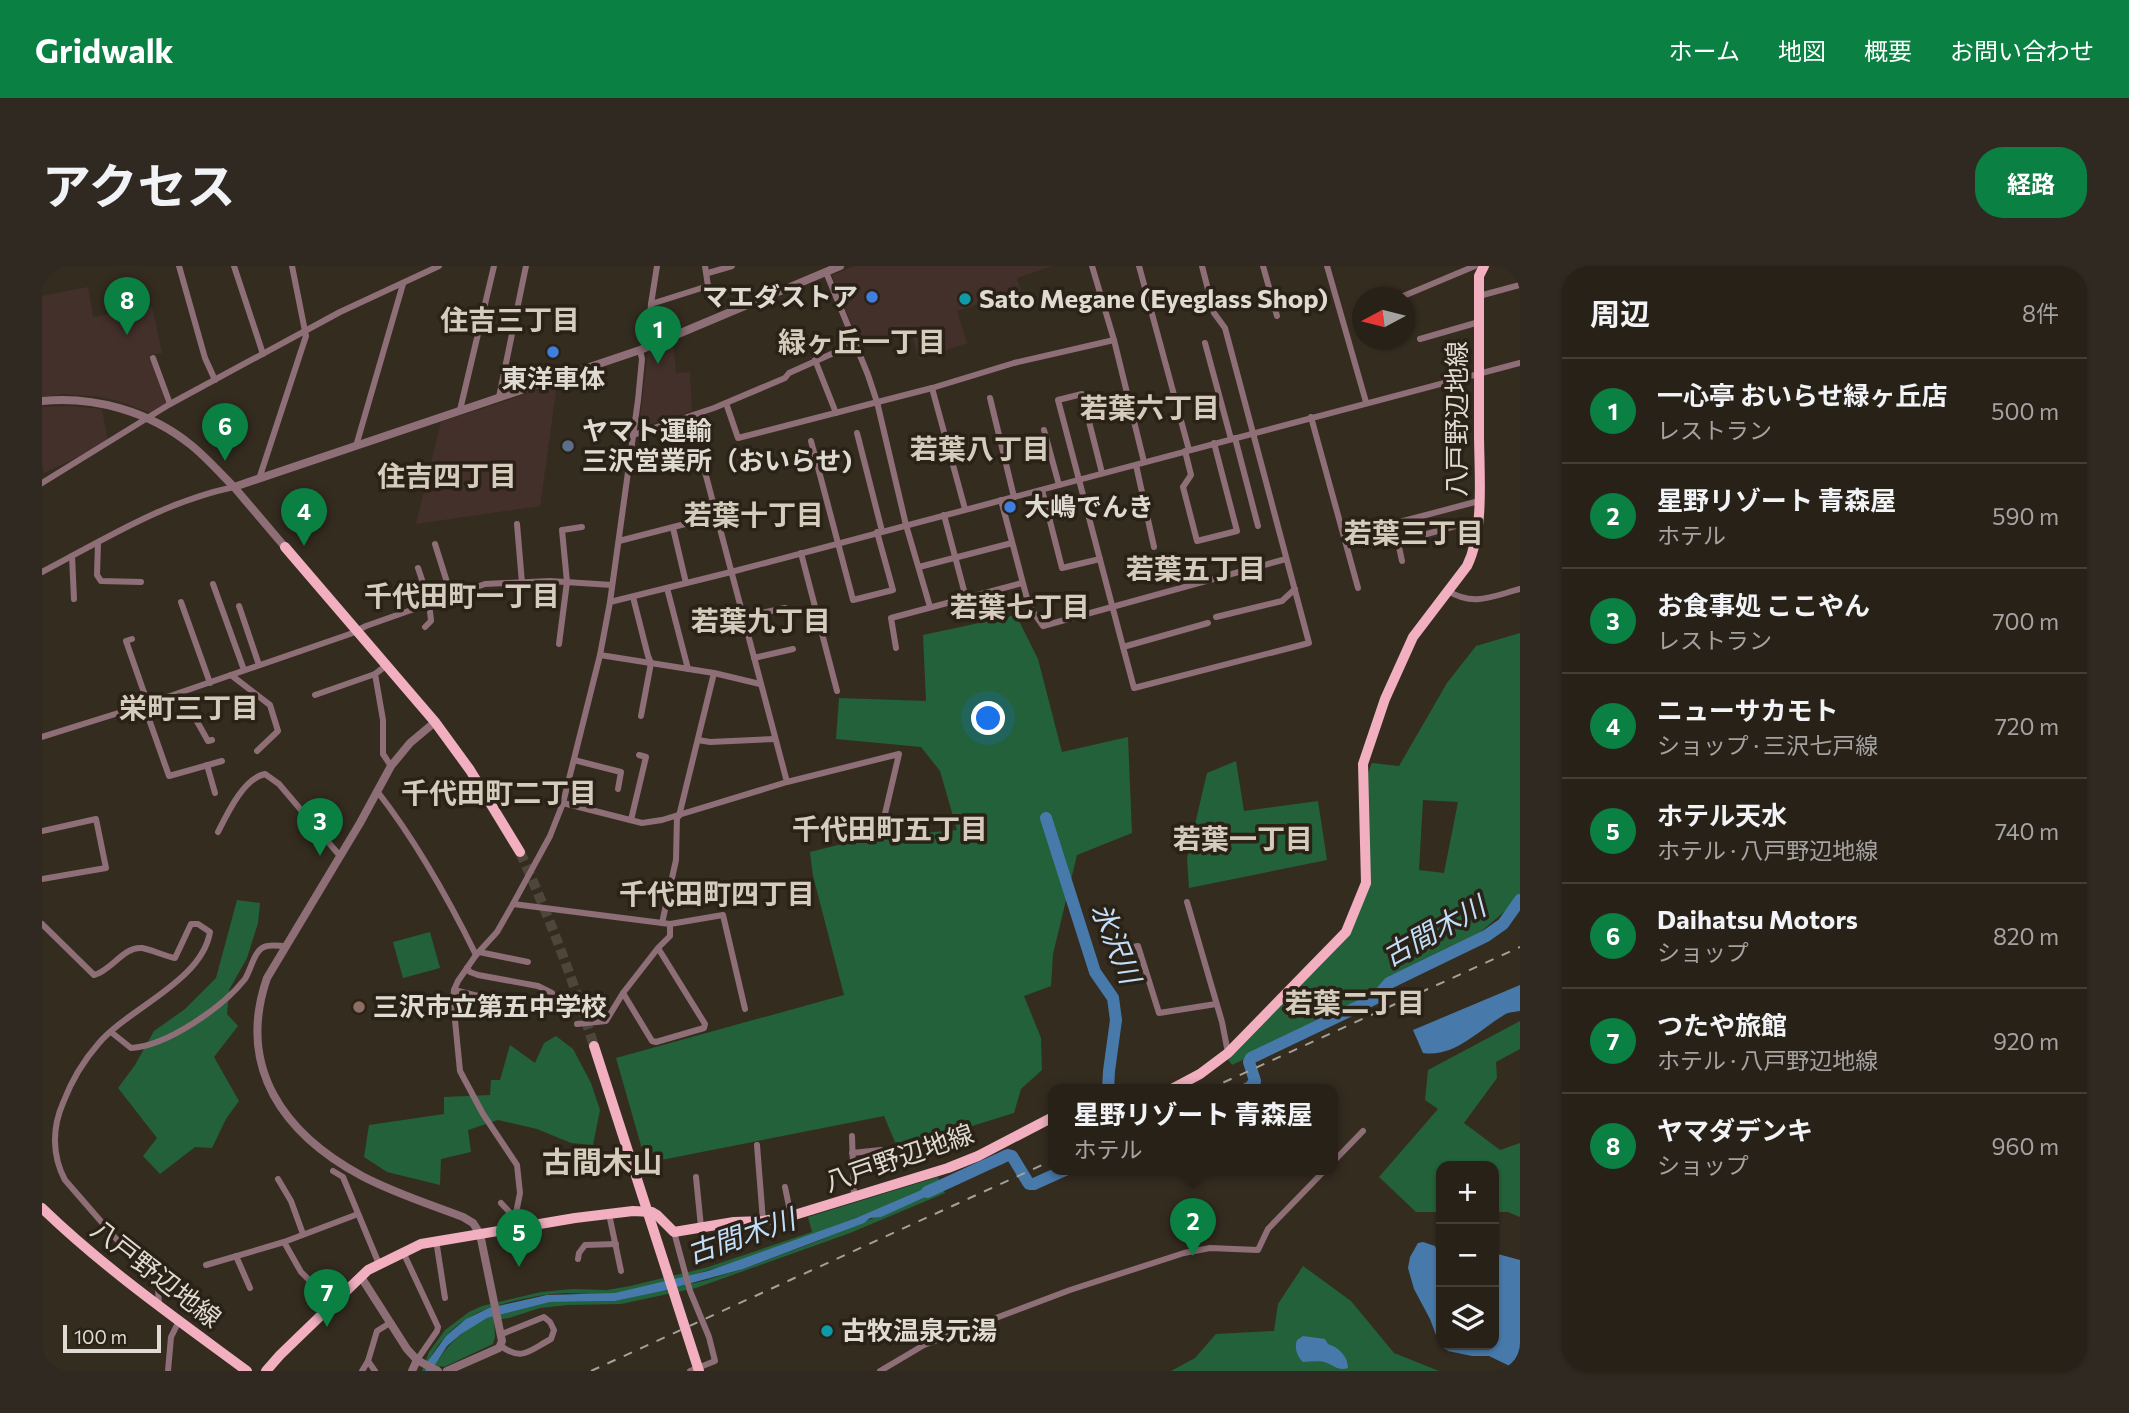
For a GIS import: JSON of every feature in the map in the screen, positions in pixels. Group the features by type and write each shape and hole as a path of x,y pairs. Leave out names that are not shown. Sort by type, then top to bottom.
{"main road":[{"name":"八戸野辺地線","path":"1181,1084 1228,1053 1346,932 1366,883 1363,764 1385,699 1413,637 1448,592 1472,555 1479,501 1477,269 1484,266"},
{"path":"285,547 435,722 470,770 520,852"},
{"path":"594,1046 699,1371"},
{"name":"八戸野辺地線","path":"674,1232 791,1216 854,1197 978,1156 1048,1119"},
{"name":"八戸野辺地線","path":"42,1208 159,1306 247,1371"},
{"path":"266,1371 280,1354 361,1277 403,1252 436,1240 480,1234 515,1223 652,1212 674,1232"}],"street":[{"path":"42,272 54,266"},
{"path":"179,266 205,358 215,380"},
{"path":"234,266 263,354"},
{"path":"259,479 307,331 292,266"},
{"path":"42,483 170,404 340,312 439,266"},
{"path":"460,410 494,266"},
{"path":"499,397 526,266"},
{"path":"515,1223 520,1193 517,1165 483,1114 460,1070 454,990 467,968 497,932 550,836 563,803 600,654 610,602 657,266"},
{"path":"651,304 708,286 706,270 732,266"},
{"path":"42,572 174,503 259,479 644,348 840,266"},
{"path":"1092,266 1114,340 1144,462"},
{"path":"1139,266 1187,451 1191,475 1183,487 1197,541 1237,531 1214,443"},
{"path":"1102,473 1082,394 1058,400 1134,688 1309,643 1225,328 1214,313 1202,266"},
{"path":"1263,266 1277,316"},
{"path":"1327,266 1366,402"},
{"path":"1415,292 1477,269"},
{"path":"826,272 877,402 906,525 930,607"},
{"path":"356,447 403,284"},
{"path":"1479,296 1520,285"},
{"path":"1420,339 1479,322"},
{"path":"726,402 738,438 932,388 1014,363 1114,340"},
{"path":"633,435 726,402 856,343"},
{"path":"1205,343 1258,526"},
{"path":"153,358 170,404"},
{"path":"816,360 836,413"},
{"path":"610,602 1520,363"},
{"path":"932,388 965,509"},
{"path":"990,398 1014,497"},
{"path":"42,401 65,400 119,408 146,418 176,435 191,445 234,487 285,547"},
{"path":"1311,417 1357,588"},
{"path":"1044,430 1059,485"},
{"path":"811,441 853,600 893,590 857,433"},
{"path":"1136,465 1154,547"},
{"path":"705,472 787,782"},
{"path":"1042,490 1062,568 1100,559"},
{"path":"1001,500 1029,606 1043,626 1286,559"},
{"path":"1388,525 1479,501"},
{"path":"944,515 966,598"},
{"path":"619,541 716,516"},
{"path":"1402,561 1398,542 1477,520"},
{"path":"517,524 522,583"},
{"path":"559,644 567,582 562,530 582,527"},
{"path":"673,528 686,583"},
{"path":"98,543 97,575 101,581 141,582"},
{"path":"919,567 1012,543"},
{"path":"435,544 451,595"},
{"path":"801,553 837,691"},
{"path":"72,556 74,599"},
{"path":"418,568 427,595 431,621 425,626"},
{"path":"42,737 210,683 485,584 567,582 612,585"},
{"path":"896,648 891,618 1022,583"},
{"path":"213,584 244,670"},
{"path":"667,588 688,669"},
{"path":"1216,618 1282,601 1294,589"},
{"path":"1448,592 1469,600 1520,589"},
{"path":"633,597 651,663 641,716"},
{"path":"181,602 210,683"},
{"path":"239,606 260,665"},
{"path":"743,617 785,608"},
{"path":"1122,647 1208,623"},
{"path":"132,639 126,641 169,776 222,761"},
{"path":"754,659 793,649"},
{"path":"600,654 714,673 760,684"},
{"path":"315,695 374,674 387,665"},
{"path":"577,1024 606,1021 623,993 670,936 666,924 676,860 678,816 714,673"},
{"path":"374,674 383,720 383,754 391,766"},
{"path":"231,675 270,705 278,731 257,751"},
{"path":"181,693 208,741 212,740"},
{"path":"435,722 410,743 391,766 267,978 257,1017 259,1050 266,1080 287,1118 319,1147 365,1178 473,1223 480,1234 502,1334 501,1346"},
{"path":"698,740 710,742 775,739"},
{"path":"563,803 650,822 787,782 899,754 884,818"},
{"path":"631,820 646,757 639,755"},
{"path":"574,760 621,772 618,789"},
{"path":"207,765 215,793"},
{"path":"218,832 239,796 258,775 265,774 279,784 340,856"},
{"path":"377,791 420,853 478,954"},
{"path":"42,831 96,819 106,868 42,880"},
{"path":"1186,902 1228,1053"},
{"path":"513,904 666,924 723,915 745,1009"},
{"path":"42,924 94,975 100,974 132,949 142,948 175,958 191,924 198,923 210,932 210,941 186,974 99,1043 76,1076 58,1114 55,1140 58,1168 71,1189 158,1287 159,1306"},
{"path":"111,1032 131,1048 163,1038 198,1020 232,995 248,975 260,949 266,945 285,946"},
{"path":"1118,950 1138,946 1159,1013 1216,1004"},
{"path":"623,993 652,1041 704,1028 705,1024 658,948"},
{"path":"478,954 528,962"},
{"path":"467,968 478,975 538,986 552,993"},
{"path":"454,990 498,1001"},
{"path":"1338,1157 1363,1130"},
{"path":"852,1136 854,1197"},
{"path":"757,1145 763,1221"},
{"path":"852,1153 881,1150"},
{"path":"333,1171 343,1177 379,1264"},
{"path":"880,1371 924,1345 1070,1290 1184,1253 1210,1248 1258,1250 1268,1229 1320,1175"},
{"path":"696,1177 701,1227"},
{"path":"278,1179 291,1201 303,1234"},
{"path":"785,1187 791,1216"},
{"path":"501,1203 515,1223"},
{"path":"206,1265 284,1242 358,1213"},
{"path":"609,1214 621,1271"},
{"path":"674,1232 690,1291 709,1337 715,1361 690,1371"},
{"path":"436,1240 445,1298"},
{"path":"284,1242 301,1272 333,1304"},
{"path":"578,1259 585,1245 590,1243 602,1246 616,1244"},
{"path":"403,1252 438,1327 412,1371"},
{"path":"236,1256 250,1288"},
{"path":"361,1277 407,1349 419,1361 438,1371"},
{"path":"501,1346 510,1353 519,1355 551,1339 554,1330 544,1317 502,1334"},
{"path":"168,1371 171,1337 179,1321"},
{"path":"362,1371 368,1361 377,1331 390,1323"},
{"path":"447,1371 501,1346"},
{"path":"368,1361 375,1371"}],"shaded area":[{"path":"855,266 1052,266 1017,278 1021,291 957,311 967,343 919,359 911,331 860,346 832,275"},
{"path":"88,287 93,317 152,306 162,353 150,355 166,405 151,413 115,400 94,396 63,394 42,397 42,296"},
{"path":"673,342 676,373 690,372 692,411 639,428 648,351"},
{"path":"557,384 540,506 416,524 441,422"},
{"path":"42,407 102,409 108,443 44,473"}],"green space":[{"path":"1016,615 1038,659 1062,752 1128,737 1132,833 1077,855 1053,954 1051,986 1024,996 1041,1038 1042,1070 1021,1089 1014,1113 898,1149 884,1116 646,1163 616,1058 844,995 813,876 810,852 866,838 957,830 940,771 921,747 836,739 839,698 926,701 923,635"},
{"path":"1520,633 1520,898 1461,949 1406,981 1232,1065 1227,1058 1348,935 1370,883 1365,779 1372,763 1399,766 1447,683 1476,646","holes":["1423,800 1458,802 1444,873 1419,870"]},
{"path":"1236,761 1244,811 1318,801 1327,860 1189,888 1187,858 1207,773"},
{"path":"237,900 260,903 258,923 247,958 229,990 227,1014 238,1026 214,1057 239,1101 226,1119 212,1148 195,1147 160,1174 143,1156 157,1138 118,1088 154,1031 185,1009 216,978"},
{"path":"430,932 440,968 403,978 393,942"},
{"path":"1520,1021 1520,1049 1496,1062 1497,1078 1464,1123 1500,1150 1520,1143 1520,1217 1499,1212 1499,1161 1436,1161 1436,1212 1416,1212 1379,1177 1438,1109 1425,1100 1428,1070"},
{"path":"556,1036 573,1049 591,1083 600,1110 593,1145 571,1143 537,1129 498,1120 468,1130 471,1152 441,1159 440,1185 387,1172 364,1157 369,1125 444,1114 444,1097 490,1095 491,1080 500,1080 510,1045 535,1063 544,1043"},
{"path":"938,1177 940,1182 874,1211 690,1276 618,1293 555,1294 486,1309 452,1330 433,1353 425,1371 422,1371 429,1352 445,1330 482,1306 541,1292 607,1290 705,1268 812,1232 808,1217"},
{"path":"943,1189 945,1193 850,1233 696,1288 621,1304 540,1308 494,1320 493,1344 444,1367 440,1366 438,1371 431,1371 455,1340 487,1318 550,1302 615,1301 703,1281 818,1241"},
{"path":"1303,1266 1351,1301 1394,1353 1439,1371 1171,1371 1195,1358 1216,1334 1274,1331 1278,1304"}],"water":[{"path":"1520,985 1520,1011 1506,1014 1456,1047 1423,1053 1413,1030"},
{"path":"940,1182 943,1189 881,1217 870,1218 864,1223 743,1269 615,1301 550,1302 487,1318 461,1334 447,1346 431,1371 425,1371 428,1361 446,1336 466,1319 489,1308 547,1295 615,1293 708,1271 856,1218"},
{"path":"1423,1242 1436,1248 1436,1335 1414,1289 1408,1268 1410,1257 1418,1243"},
{"path":"1499,1254 1520,1260 1520,1371 1489,1356 1448,1351 1499,1350"},
{"path":"1303,1336 1325,1339 1342,1353 1348,1368 1339,1369 1321,1362 1303,1362 1296,1346 1297,1340"}],"waterway":[{"name":"氷沢川","path":"1046,818 1095,972 1113,998 1116,1020 1108,1084"},
{"name":"古間木川","path":"1252,1084 1255,1081 1249,1062 1251,1058 1376,998 1389,983 1486,936 1503,924 1520,900"},
{"name":"古間木川","path":"927,1192 1008,1155 1012,1156 1029,1184 1054,1175"}],"tunnel":[{"path":"520,852 560,948 594,1046"}],"railway":[{"path":"1220,1084 1520,947"},
{"path":"591,1371 1048,1162"}],"place":[{"name":"マエダストア","path":"872,297"},
{"name":"Sato Megane (Eyeglass Shop)","path":"965,299"},
{"name":"ヤマダデンキ","path":"127,335"},
{"name":"東洋車体","path":"553,352"},
{"name":"一心亭 おいらせ緑ヶ丘店","path":"658,364"},
{"name":"ヤマト運輸 三沢営業所（おいらせ)","path":"568,446"},
{"name":"Daihatsu Motors","path":"225,461"},
{"name":"大嶋でんき","path":"1010,507"},
{"name":"ニューサカモト","path":"304,546"},
{"name":"お食事処 ここやん","path":"320,856"},
{"name":"三沢市立第五中学校","path":"359,1007"},
{"name":"星野リゾート 青森屋","path":"1193,1256"},
{"name":"ホテル天水","path":"519,1267"},
{"name":"つたや旅館","path":"327,1327"},
{"name":"古牧温泉元湯","path":"827,1331"}],"district":[{"name":"住吉三丁目","path":"510,320"},
{"name":"緑ヶ丘一丁目","path":"862,342"},
{"name":"若葉六丁目","path":"1150,408"},
{"name":"若葉八丁目","path":"980,449"},
{"name":"住吉四丁目","path":"447,476"},
{"name":"若葉十丁目","path":"754,515"},
{"name":"若葉三丁目","path":"1414,533"},
{"name":"若葉五丁目","path":"1196,569"},
{"name":"千代田町一丁目","path":"462,596"},
{"name":"若葉七丁目","path":"1020,607"},
{"name":"若葉九丁目","path":"761,621"},
{"name":"栄町三丁目","path":"189,708"},
{"name":"千代田町二丁目","path":"499,793"},
{"name":"千代田町五丁目","path":"890,829"},
{"name":"若葉一丁目","path":"1243,839"},
{"name":"千代田町四丁目","path":"717,894"},
{"name":"若葉二丁目","path":"1355,1003"},
{"name":"古間木山","path":"602,1163"}]}
